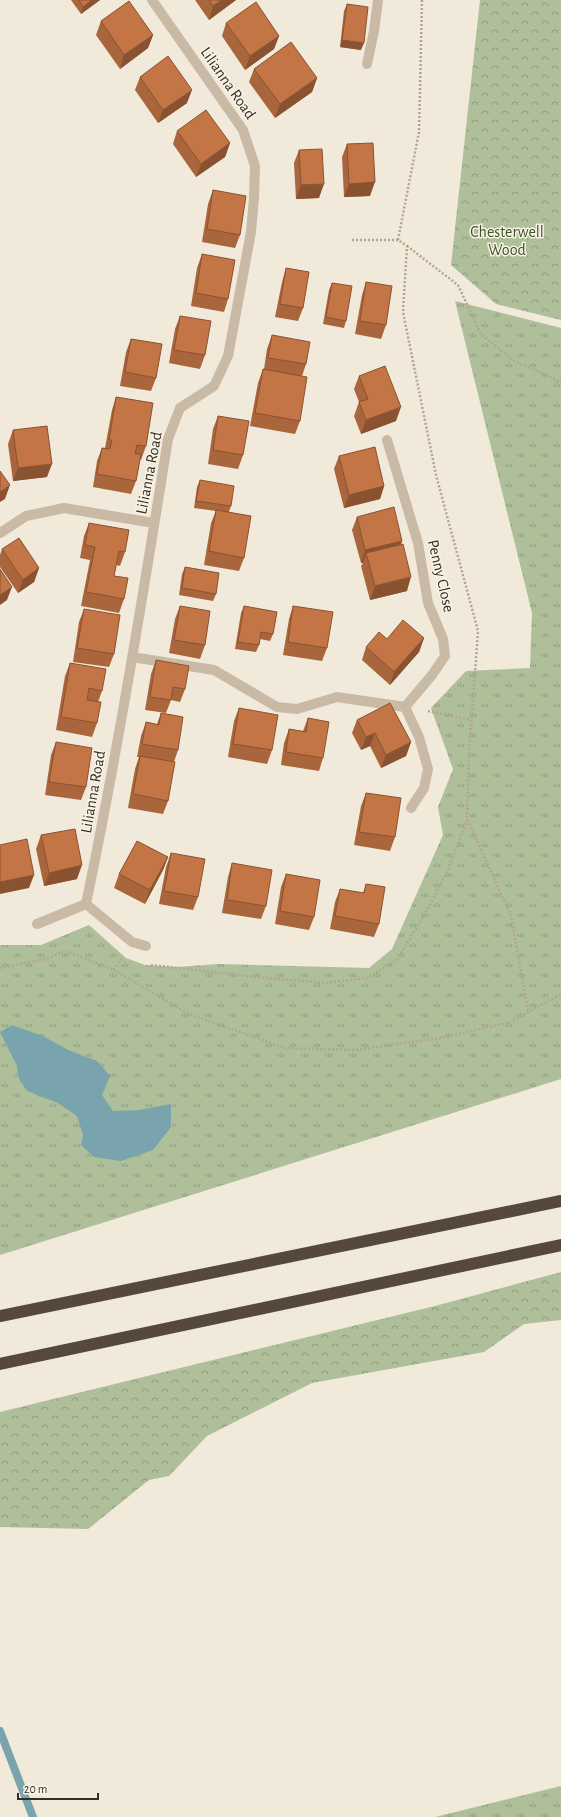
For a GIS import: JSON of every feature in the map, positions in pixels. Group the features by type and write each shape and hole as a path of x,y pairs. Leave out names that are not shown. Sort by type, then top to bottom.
{"highway":[{"path":"0,1316 561,1201"},
{"path":"0,1364 561,1245"}],"street":[{"name":"Lilianna Road","path":"86,904 98,848 132,657 168,439 180,408 214,386 228,356 251,232 254,198 255,166 243,130 152,0"},
{"path":"367,64 378,0"},
{"name":"Penny Close","path":"388,440 418,543 428,603 442,639 445,656 432,675 405,707"},
{"path":"0,533 26,516 64,508 154,523"},
{"path":"132,657 214,670 277,707 297,709 337,697 405,707 419,737 428,769 424,788 411,808"},
{"path":"37,924 86,904 132,942 146,946"}],"path":[{"path":"398,240 420,132 422,0"},
{"path":"352,240 398,240 408,246 458,285 481,334 514,361 547,375 561,383"},
{"path":"145,965 324,983 367,978 397,960 429,907 448,870 467,820 471,720 478,631 436,475 403,312 408,246"},
{"path":"405,707 471,720"},
{"path":"467,820 511,916 528,1011"},
{"path":"0,968 46,959 65,951 114,970 189,1014 284,1048 354,1050 446,1037 510,1022 561,994"}],"green space":[{"name":"Chesterwell Wood","path":"480,0 561,0 561,320 496,304 451,265"},
{"path":"455,301 561,328 561,1079 0,1255 0,945 41,945 89,925 126,958 145,965 176,967 219,964 369,968 392,949 443,835 438,807 453,769 431,708 466,671 530,668 532,613"},
{"path":"561,1272 561,1320 524,1324 484,1352 312,1383 207,1436 169,1476 149,1480 88,1529 0,1527 0,1412 435,1306"},
{"path":"561,1786 561,1817 435,1817"}],"water":[{"path":"12,1025 43,1036 68,1050 97,1061 110,1076 102,1095 113,1111 139,1110 171,1104 171,1127 153,1150 121,1161 94,1157 81,1145 83,1135 77,1116 58,1103 27,1091 19,1079 17,1066 0,1032"}],"building":[{"path":"79,0 92,0 83,7"},
{"path":"209,0 222,0 213,6"},
{"path":"129,1 153,35 124,55 101,21"},
{"path":"256,2 279,36 250,56 226,23"},
{"path":"347,4 368,7 364,43 342,40"},
{"path":"291,42 317,78 280,104 254,69"},
{"path":"168,56 192,90 163,110 140,77"},
{"path":"206,110 230,143 201,164 177,131"},
{"path":"373,143 375,182 349,184 347,144"},
{"path":"322,149 324,184 301,185 299,150"},
{"path":"213,190 246,196 240,235 207,229"},
{"path":"202,254 235,260 228,299 196,293"},
{"path":"286,268 309,272 303,308 280,304"},
{"path":"366,282 392,286 386,325 360,321"},
{"path":"332,283 352,286 346,321 326,317"},
{"path":"180,316 211,321 205,355 174,350"},
{"path":"272,335 310,342 306,364 268,358"},
{"path":"131,339 162,344 156,378 125,372"},
{"path":"385,366 401,407 366,420 359,402 368,399 359,376"},
{"path":"263,369 307,377 300,421 255,413"},
{"path":"116,397 153,403 146,446 137,445 135,454 141,454 136,481 97,474 102,448 110,449 112,440 109,440"},
{"path":"218,416 249,421 243,455 213,450"},
{"path":"47,426 52,464 18,468 13,430"},
{"path":"375,447 384,486 349,495 339,456"},
{"path":"0,471 10,485 0,492"},
{"path":"200,480 234,486 231,506 196,501"},
{"path":"394,507 402,541 365,550 357,517"},
{"path":"216,510 251,516 244,558 209,551"},
{"path":"89,523 129,530 125,552 119,551 114,576 128,578 124,599 86,592 95,547 85,545"},
{"path":"19,538 39,568 23,580 2,549"},
{"path":"403,544 411,577 375,586 366,553"},
{"path":"185,567 219,573 216,594 182,588"},
{"path":"0,569 12,587 0,595"},
{"path":"180,606 210,611 205,645 174,640"},
{"path":"244,606 277,612 273,634 261,632 259,645 238,642"},
{"path":"293,606 333,612 327,648 288,642"},
{"path":"84,609 120,615 114,654 77,648"},
{"path":"403,620 424,638 394,672 366,647 379,632 387,639"},
{"path":"156,660 189,666 185,689 173,687 171,700 150,697"},
{"path":"70,663 106,669 102,691 89,688 87,700 101,702 97,723 61,717"},
{"path":"390,703 411,742 386,755 375,733 366,737 357,720"},
{"path":"239,708 278,715 272,750 233,744"},
{"path":"161,713 183,717 178,750 142,744 146,722 159,725"},
{"path":"308,718 329,722 323,758 286,752 289,729 306,732"},
{"path":"56,742 92,748 86,787 49,782"},
{"path":"140,756 175,762 168,801 133,794"},
{"path":"366,793 401,798 395,837 359,832"},
{"path":"75,829 82,865 49,873 41,835"},
{"path":"27,839 34,875 0,882 0,845"},
{"path":"137,841 168,857 150,890 119,874"},
{"path":"171,853 205,859 198,897 164,891"},
{"path":"232,863 272,870 266,906 227,900"},
{"path":"286,874 320,880 314,917 280,911"},
{"path":"366,884 385,887 379,924 335,916 340,889 364,893"}],"waterway":[{"path":"0,1731 33,1817"}]}
